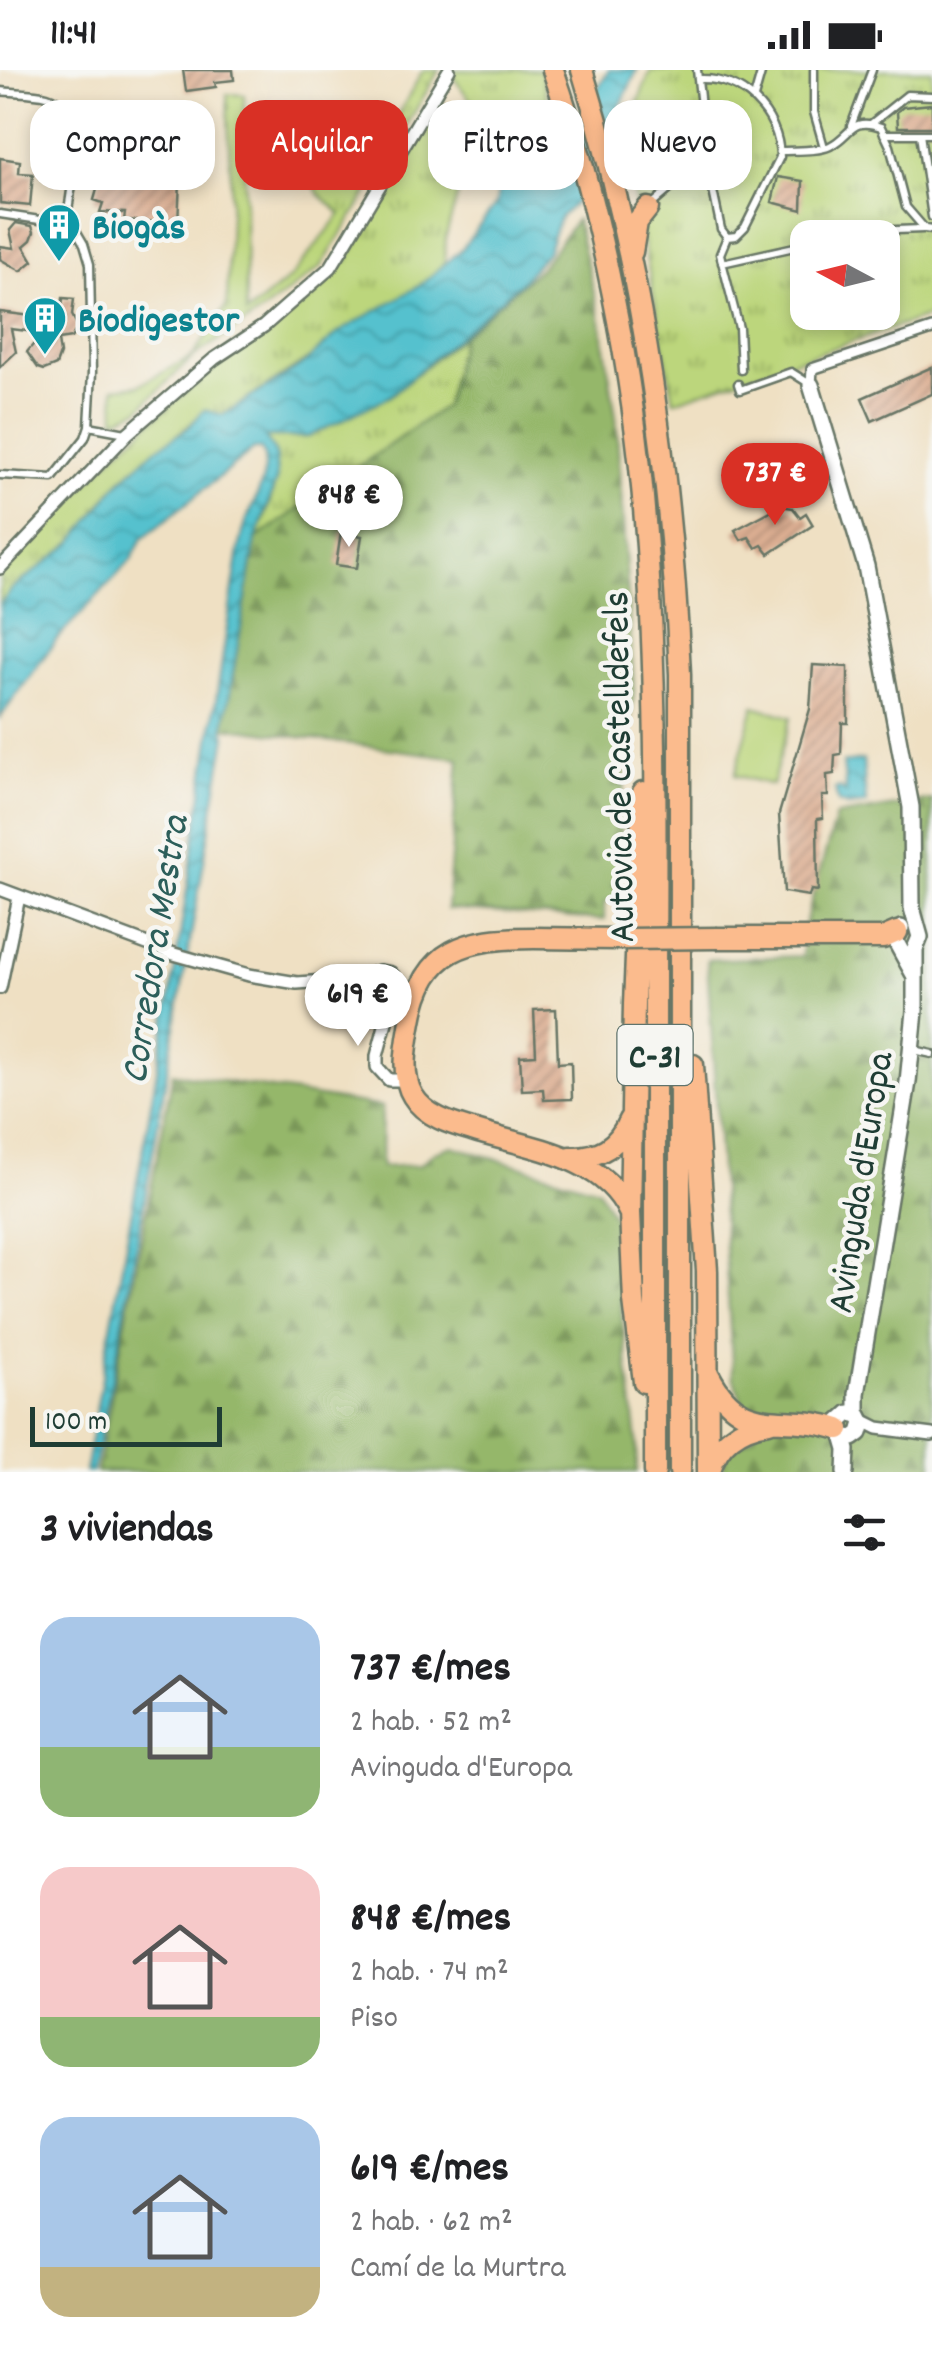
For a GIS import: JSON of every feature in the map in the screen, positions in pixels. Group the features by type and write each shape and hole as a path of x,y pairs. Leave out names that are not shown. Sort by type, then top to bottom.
{"highway":[{"name":"Autovia de Castelldefels","path":"553,70 590,196 624,364 645,518 656,775 655,1471"},
{"name":"Autovia de Castelldefels","path":"584,78 604,151"},
{"name":"Autovia de Castelldefels","path":"613,190 662,452 676,594 680,674 680,1472"},
{"path":"616,190 635,210 648,208"},
{"path":"634,285 632,240 637,222 648,208"},
{"path":"652,640 637,915 630,1213 634,1301 655,1471"},
{"path":"630,1213 616,1188 602,1176 560,1157 439,1118 414,1098 406,1062 414,1005 421,984 444,956 460,947 498,938 902,939"},
{"path":"681,954 692,1027 704,1219 709,1472"},
{"path":"560,1157 586,1157 614,1145 624,1131 632,1103"},
{"path":"708,1374 733,1408 750,1417 848,1425"},
{"path":"709,1472 719,1449 732,1436 749,1426 778,1422"}],"street":[{"path":"0,568 128,433 214,360 264,326 331,267 450,70"},
{"path":"812,385 812,369 932,329"},
{"name":"Avinguda d'Europa","path":"812,385 866,566 911,807 912,908 902,939 915,978 912,1050 897,1160 857,1394 848,1425 846,1467"},
{"path":"0,889 174,954 248,975 297,983 392,972 395,988 377,1056 378,1067 389,1080 407,1080"},
{"path":"0,988 19,897"},
{"path":"848,1425 932,1435"}],"lane":[{"path":"754,99 762,70"},
{"path":"814,70 814,112 824,147"},
{"path":"780,151 830,146 851,126 872,70"},
{"path":"701,100 698,74 730,82 754,99 776,135 780,151 744,226 736,236 726,237"},
{"path":"0,92 48,96 67,108 75,140 66,224"},
{"path":"870,123 907,95 932,96"},
{"path":"851,126 870,123 882,127 906,207 928,230"},
{"path":"884,134 932,134"},
{"path":"920,134 932,217"},
{"path":"648,208 669,190"},
{"path":"713,190 726,237"},
{"path":"0,214 66,224 84,244 90,264 92,372 85,438 53,478 0,475"},
{"path":"900,231 928,230"},
{"path":"726,237 720,254 738,328 741,370"},
{"path":"722,263 790,248"},
{"path":"738,384 740,390 791,372 812,385"},
{"path":"89,426 128,433"},
{"path":"912,1050 932,1054"}],"green space":[{"path":"423,70 439,70 408,123 406,100"},
{"path":"456,70 541,70 548,100 470,100 453,77"},
{"path":"651,70 932,70 932,315 900,326 900,220 790,220 790,330 887,330 674,401 633,190 752,190 752,100 639,100"},
{"path":"227,94 244,95 244,100 235,100 235,190 245,190 246,314 291,277 341,214 317,190 369,190 321,267 194,356 139,409 115,420 114,388 139,385 193,356 227,305 231,185"},
{"path":"428,123 428,190 459,190 446,236 444,265 419,286 223,415 204,411 120,481 71,543 16,587 0,605 0,574 117,452 208,372 312,298 350,254 388,190 408,190 408,156"},
{"path":"576,220 601,322 616,417 634,690 623,798 619,895 604,903 604,920 447,909 459,758 224,727 256,539 445,406 462,336 541,267"},
{"path":"462,336 445,406 256,539 274,488 274,461 264,437 308,437 390,396"},
{"path":"754,706 791,717 772,785 735,775"},
{"path":"932,800 932,1472 723,1472 725,1452 755,1436 733,1377 707,960 802,956 805,924 836,816"},
{"path":"173,1073 382,1107 381,1167 420,1165 434,1152 452,1146 598,1189 618,1225 622,1319 637,1441 637,1472 97,1472"}],"water":[{"path":"609,70 637,70 623,100 604,100 604,141 584,185 584,111"},
{"path":"498,190 582,190 576,202 560,217 547,252 519,284 390,396 308,437 265,437 275,452 277,478 256,539 224,727 226,736 120,1340 93,1472 85,1472 174,975 239,553 264,476 261,449 254,449 142,539 131,560 57,639 0,718 0,605 12,589 73,542 118,483 153,451 188,428 204,410 223,415 302,365 339,332 419,286 461,250 496,204"},
{"path":"863,760 866,804 847,806 838,802 835,789 846,793 843,763"}],"building":[{"path":"183,70 233,70 234,80 186,91"},
{"path":"932,104 932,127 898,127 897,112 903,107"},
{"path":"0,158 20,161 19,173 30,174 30,206 0,203"},
{"path":"778,177 803,181 802,210 772,202"},
{"path":"97,190 180,190 178,223 124,220 125,213 100,212 103,203 94,200"},
{"path":"16,223 32,226 34,232 24,246 33,261 21,271 0,259 0,246 14,248 10,230"},
{"path":"63,298 74,299 72,315 78,327 71,338 58,340 60,354 56,365 38,368 27,352 43,333 11,329 16,352 0,367 0,312 40,317 39,332 61,317"},
{"path":"932,367 932,394 872,421 862,398"},
{"path":"780,506 793,508 800,517 806,513 813,525 769,554 762,545 756,548 749,537 741,540 735,530"},
{"path":"341,532 362,536 357,568 336,565"},
{"path":"813,665 848,667 848,723 842,723 841,754 835,755 834,774 827,775 828,796 822,796 823,818 817,819 818,891 811,890 809,896 784,892 779,814 810,709"},
{"path":"556,1009 558,1063 571,1062 572,1099 544,1100 543,1089 522,1090 520,1056 536,1055 534,1010"}],"place":[{"name":"Biogàs","path":"59,263"},
{"name":"Biodigestor","path":"45,356"}],"water label":[{"name":"Corredora Mestra","path":"152,949"}]}
